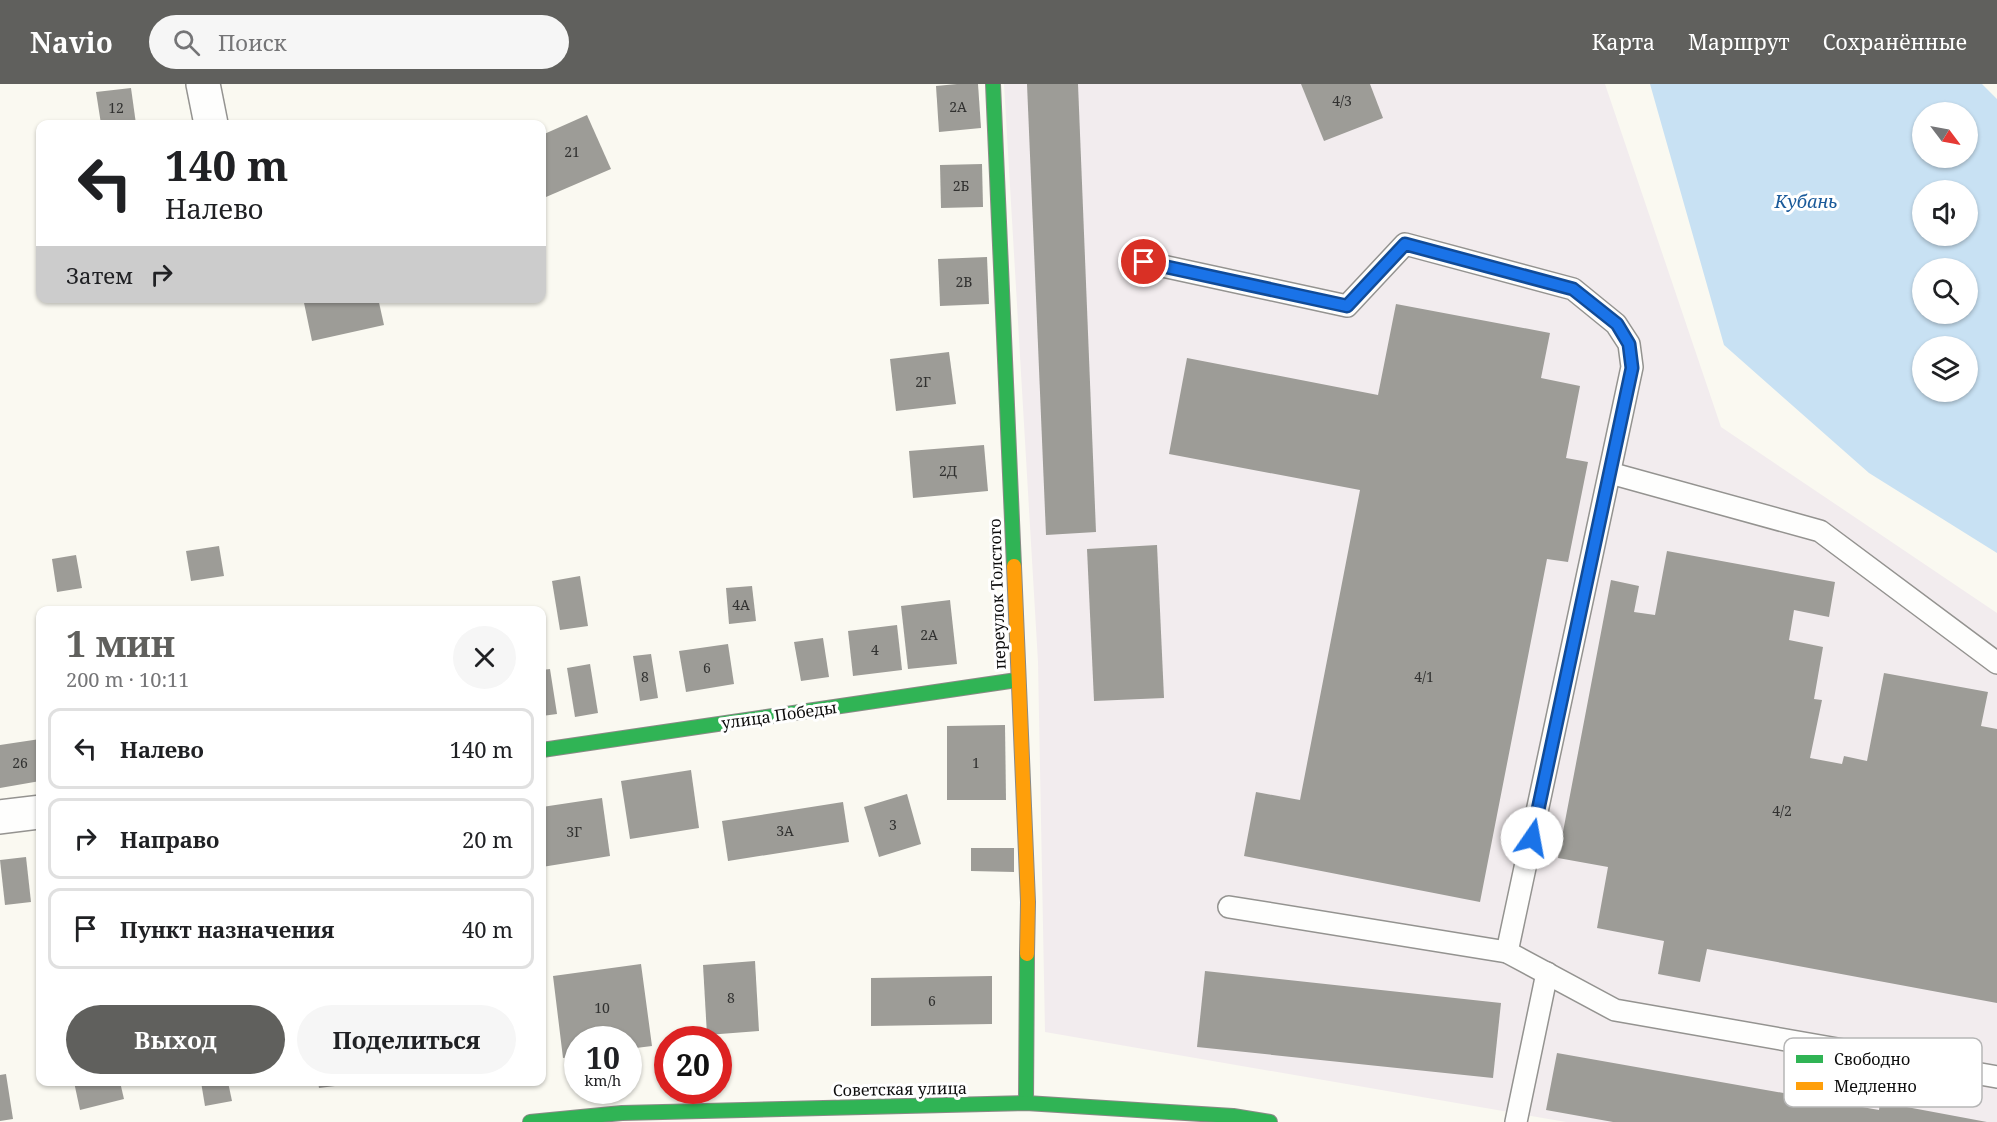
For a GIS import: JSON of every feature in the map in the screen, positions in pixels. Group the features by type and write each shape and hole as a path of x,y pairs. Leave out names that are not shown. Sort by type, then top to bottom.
{"street":[{"path":"203,84 210,120"},
{"name":"переулок Толстого","path":"993,84 1028,902 1026,1103"},
{"name":"улица Победы","path":"546,749 1017,680"},
{"path":"0,817 36,812"},
{"name":"Советская улица","path":"530,1122 1026,1103 1233,1116 1270,1122"}],"lane":[{"path":"1144,262 1347,306 1405,244 1573,289 1617,324 1629,344 1632,368 1507,952"},
{"path":"1610,473 1820,531 1997,663"},
{"path":"1229,907 1507,952 1615,1010 1784,1040"},
{"path":"1516,1122 1547,973"},
{"path":"1982,1074 1997,1077"}],"shaded area":[{"path":"1004,84 1605,84 1721,427 1997,613 1997,1122 1566,1122 1045,1032 1038,662"}],"water":[{"name":"Кубань","path":"1650,84 1982,84 1997,99 1997,553 1869,473 1724,345"}],"building":[{"path":"978,84 981,128 939,132 936,86"},
{"path":"1027,84 1078,84 1096,532 1046,535"},
{"path":"1301,84 1370,84 1383,118 1324,141"},
{"path":"131,88 135,120 100,120 96,92"},
{"path":"587,115 611,169 546,197 546,133"},
{"path":"982,164 983,207 941,208 940,165"},
{"path":"987,257 989,304 940,306 938,259"},
{"path":"304,303 379,303 384,325 312,341"},
{"path":"1396,304 1550,333 1541,378 1580,386 1566,458 1588,462 1568,562 1547,559 1480,902 1244,856 1256,792 1300,800 1360,490 1169,454 1187,358 1378,395"},
{"path":"949,352 956,404 896,411 890,359"},
{"path":"984,445 988,491 913,498 909,451"},
{"path":"1157,545 1164,698 1094,701 1087,549"},
{"path":"219,546 224,576 191,581 186,551"},
{"path":"1667,551 1835,582 1829,617 1794,610 1789,640 1823,647 1814,699 1822,700 1810,758 1842,764 1844,756 1867,761 1884,673 1988,692 1981,726 1997,729 1997,1003 1707,949 1700,982 1658,974 1664,941 1597,928 1608,867 1558,858 1611,580 1639,586 1634,612 1655,615"},
{"path":"76,555 82,588 57,592 52,559"},
{"path":"580,576 588,626 560,630 552,581"},
{"path":"752,586 756,621 729,624 726,588"},
{"path":"950,600 957,664 908,669 901,606"},
{"path":"897,625 902,670 853,676 848,631"},
{"path":"823,638 829,677 801,681 794,642"},
{"path":"728,644 734,684 686,692 679,651"},
{"path":"651,654 658,698 640,701 633,656"},
{"path":"590,664 598,713 575,717 567,668"},
{"path":"550,669 557,714 546,715 546,670"},
{"path":"1005,725 1006,800 947,800 947,726"},
{"path":"36,740 36,782 0,788 0,745"},
{"path":"691,770 699,828 630,839 621,781"},
{"path":"907,794 921,844 879,857 864,807"},
{"path":"602,798 610,856 546,866 546,806"},
{"path":"843,802 849,842 728,861 722,821"},
{"path":"971,848 1014,848 1014,872 971,871"},
{"path":"26,857 31,902 5,905 0,860"},
{"path":"755,961 759,1031 732,1033 732,1026 706,1026 703,965"},
{"path":"641,964 652,1046 642,1047 642,1026 564,1026 563,1058 553,976"},
{"path":"1205,971 1501,1003 1493,1078 1197,1047"},
{"path":"992,976 992,1024 871,1026 871,978"},
{"path":"1557,1053 1784,1093 1784,1107 1862,1107 1879,1110 1879,1107 1907,1107 1987,1122 1613,1122 1546,1110"},
{"path":"6,1074 13,1119 0,1121 0,1075"},
{"path":"75,1086 121,1086 124,1099 80,1110"},
{"path":"202,1086 229,1086 232,1101 205,1106"}],"traffic: fast":[{"path":"993,84 1014,566"},
{"path":"546,749 1017,680"},
{"path":"1026,1103 1027,954"},
{"path":"530,1122 622,1113 1026,1103 1233,1116 1270,1122"}],"traffic: slow":[{"path":"1014,566 1028,902 1027,954"}],"route":[{"path":"1144,262 1347,306 1405,244 1573,289 1617,324 1629,344 1632,368 1532,838"}]}
